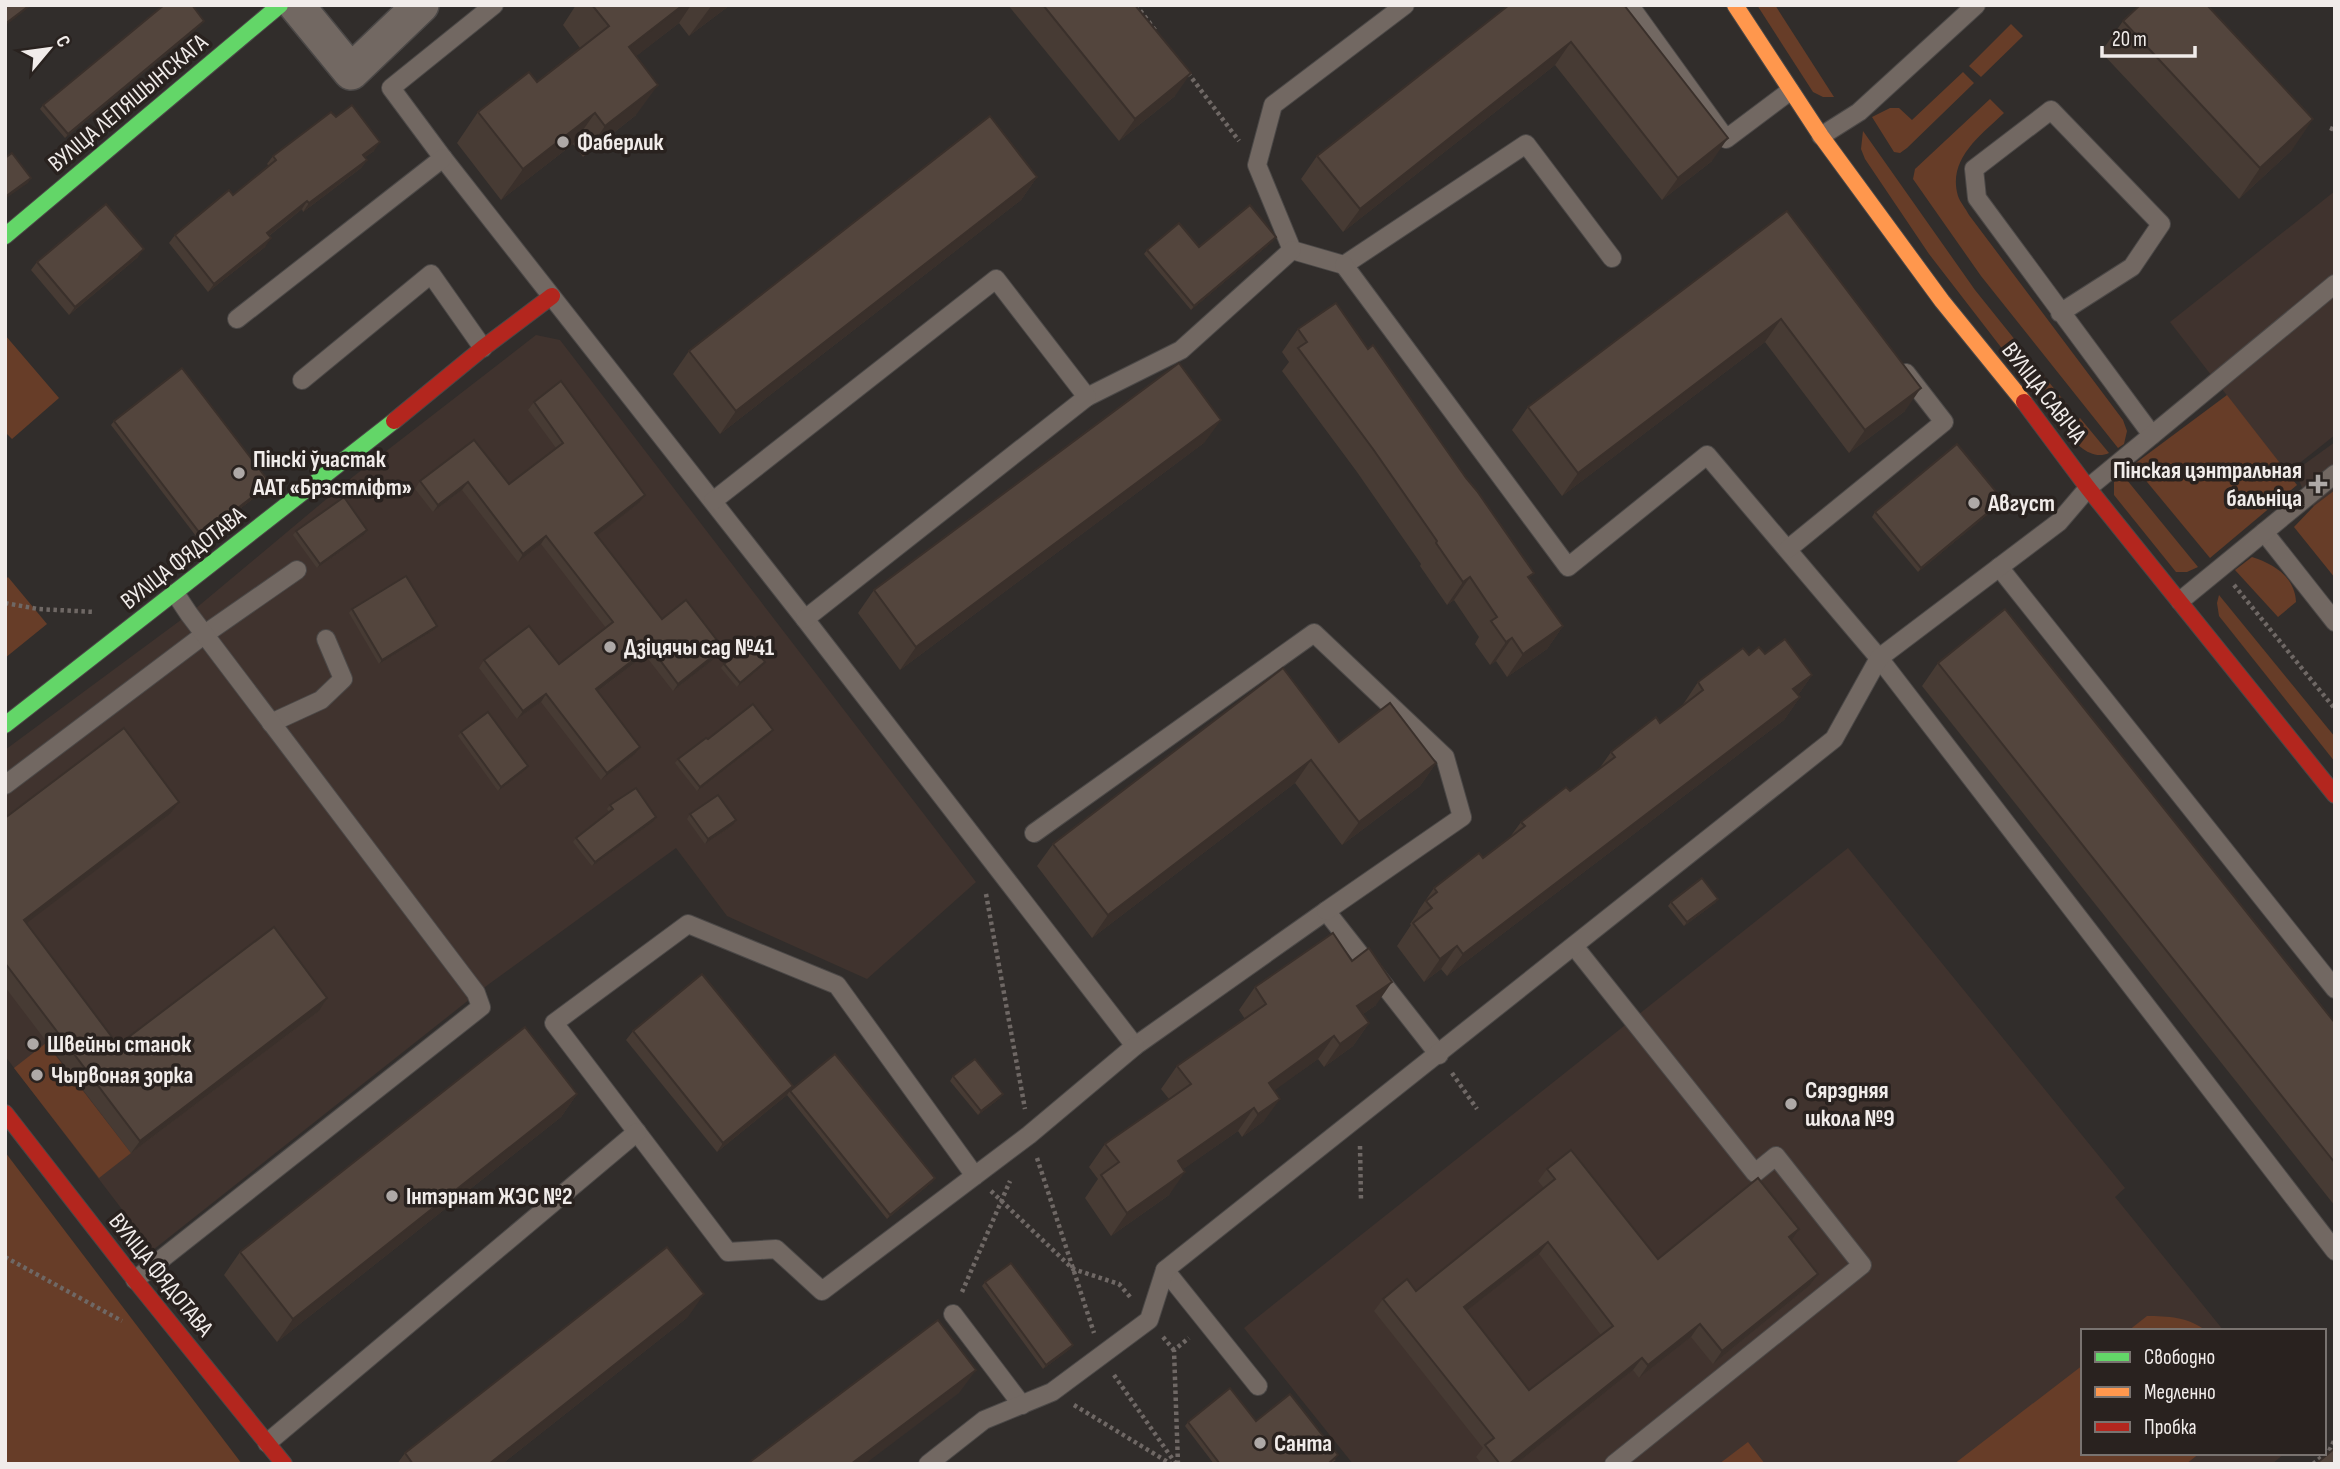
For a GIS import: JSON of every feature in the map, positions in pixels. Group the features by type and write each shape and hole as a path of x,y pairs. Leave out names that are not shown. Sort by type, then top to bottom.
{"street":[{"name":"ВУЛІЦА ЛЕПЯШЫНСКАГА","path":"5,236 280,5"},
{"path":"296,5 351,72 412,14"},
{"name":"ВУЛІЦА САВІЧА","path":"1735,5 1821,136 1942,301 2038,419 2088,488 2335,795"},
{"name":"ВУЛІЦА ФЯДОТАВА","path":"5,725 340,465 483,348 552,296"},
{"name":"ВУЛІЦА ФЯДОТАВА","path":"5,1113 135,1280 284,1464"}],"lane":[{"path":"494,5 391,88 1135,1046"},
{"path":"1292,250 1257,165 1273,106 1405,5"},
{"path":"1821,136 1859,113 1976,5"},
{"path":"1633,10 1726,139 1790,91"},
{"path":"2060,313 2132,267 2161,224 2051,110 1975,169 1977,198 2060,313 2152,435"},
{"path":"1344,265 1526,144 1612,258"},
{"path":"237,320 443,158"},
{"path":"1292,250 1344,265 1568,567 1707,455 1879,658 2335,1251"},
{"path":"805,619 1087,397 1181,350 1292,250"},
{"path":"302,380 431,274 483,348"},
{"path":"713,501 996,279 1087,397"},
{"path":"928,1464 984,1420 1052,1392 1149,1320 1165,1270 1834,739 1879,658 2059,522 2088,488 2335,284"},
{"path":"1788,549 1944,422 1895,359"},
{"path":"2180,601 2335,474"},
{"path":"2264,532 2335,622"},
{"path":"1999,567 2335,989"},
{"path":"5,785 205,634 298,570"},
{"path":"135,1280 481,1007 476,993 175,593"},
{"path":"975,1175 837,985 688,924 554,1023 728,1252 776,1250 822,1291 1029,1135 1135,1046 1462,817 1445,757 1314,633 1034,833"},
{"path":"271,723 321,700 343,679 326,639"},
{"path":"1326,911 1439,1055"},
{"path":"1574,947 1755,1173 1776,1156 1862,1265 1614,1464"},
{"path":"267,1443 637,1132"},
{"path":"1165,1270 1258,1386"},
{"path":"953,1314 1022,1405"}],"path":[{"path":"1136,5 1161,37"},
{"path":"1185,69 1257,165"},
{"path":"2220,569 2335,709"},
{"path":"5,603 38,609 146,616"},
{"path":"977,841 1029,1135 1101,1356 1175,1464"},
{"path":"1439,1055 1476,1109"},
{"path":"1351,1124 1360,1137 1361,1201"},
{"path":"953,1314 1029,1135"},
{"path":"975,1175 1073,1269 1119,1284"},
{"path":"5,1257 128,1324"},
{"path":"1175,1464 1174,1350 1208,1323"},
{"path":"1052,1392 1175,1464"}],"shaded area":[{"path":"1757,5 1775,5 1834,97 1823,97 1813,92"},
{"path":"2011,24 2023,36 1981,77 1969,66"},
{"path":"1963,72 1974,83 1907,148 1900,153 1894,152 1872,117 1890,108 1899,108 1912,120"},
{"path":"1990,99 2004,113 1976,139 1962,159 1957,171 1958,196 1969,215 2123,420 2127,431 2124,444 2118,448 1981,276 1913,179 1915,169"},
{"path":"1863,131 1975,290 2068,406 2054,416 1929,254 1865,159 1861,149"},
{"path":"2335,191 2335,435 2287,473 2170,322"},
{"path":"5,335 59,398 12,439 5,432"},
{"path":"536,335 560,340 976,882 867,979 727,916 676,848 489,984 153,1250 5,1056 5,750 189,614 354,476"},
{"path":"2227,395 2297,485 2210,558 2133,465"},
{"path":"2080,418 2109,453 2090,453 2070,436 2066,431"},
{"name":"Пінская цэнтральная бальніца","path":"2335,442 2335,533 2306,497 2295,471"},
{"path":"2122,474 2198,567 2187,572 2176,572 2114,495 2114,482"},
{"path":"2335,490 2335,578 2294,527 2314,506"},
{"path":"2252,557 2268,563 2292,585 2296,602 2278,617 2235,570"},
{"path":"8,577 47,624 5,658 5,580"},
{"path":"2219,595 2335,737 2335,762 2219,616"},
{"name":"Сярэдняя школа №9","path":"1848,848 2125,1188 2115,1197 2222,1329 2081,1329 2081,1455 2283,1455 2272,1464 1353,1464 1244,1328"},
{"path":"46,1043 131,1153 99,1178 14,1068"},
{"path":"5,1152 242,1464 5,1464"},
{"path":"2147,1316 2185,1320 2203,1329 2131,1329"},
{"path":"2081,1367 2081,1455 2197,1455 2186,1464 1954,1464"},
{"path":"1748,1442 1765,1464 1719,1464"}],"building":[{"path":"5,5 30,5 5,24"},
{"path":"164,5 192,5 204,21 68,134 43,105"},
{"path":"592,5 683,5 629,47 658,85 605,126 595,113 523,169 478,112 529,72 537,82 609,26"},
{"path":"1043,5 1135,5 1191,73 1135,119"},
{"path":"1509,5 1624,5 1728,138 1678,178 1571,42 1360,209 1317,156"},
{"path":"2140,5 2207,5 2313,119 2260,168 2123,21"},
{"path":"352,105 380,142 363,155 367,160 309,203 307,201 267,233 271,238 214,284 175,235 229,190 233,195 276,160 273,156 331,112 336,117"},
{"path":"990,116 1037,177 736,411 689,351"},
{"path":"12,153 31,178 5,197 5,158"},
{"path":"106,204 144,249 75,307 37,262"},
{"path":"1250,205 1276,237 1194,306 1147,250 1179,223 1199,247"},
{"path":"1787,211 1921,388 1865,430 1781,319 1578,473 1528,407"},
{"path":"1336,303 1368,349 1373,345 1477,491 1534,573 1528,577 1563,626 1523,654 1512,638 1506,642 1491,621 1497,617 1470,577 1463,582 1373,449 1298,348 1307,342 1298,329"},
{"path":"1179,363 1221,420 916,647 874,590"},
{"path":"182,368 270,483 202,536 114,421"},
{"path":"561,381 645,495 595,533 662,619 686,600 723,648 678,684 650,647 596,689 640,747 607,773 546,694 523,711 484,660 529,626 559,664 613,622 546,536 523,554 468,482 438,505 420,481 474,440 509,484 563,443 534,402"},
{"path":"1957,444 2003,500 1921,568 1875,512"},
{"path":"344,497 367,530 320,564 296,531"},
{"path":"406,576 437,626 382,660 352,609"},
{"path":"2005,609 2335,1023 2335,1163 1938,663"},
{"path":"1785,639 1812,675 1793,689 1800,697 1463,954 1457,946 1440,959 1413,923 1432,908 1426,901 1437,892 1434,888 1479,853 1483,858 1525,826 1521,822 1566,787 1570,791 1615,757 1611,752 1656,717 1660,723 1703,690 1698,682 1743,648 1749,655 1759,647 1765,654"},
{"path":"750,643 765,662 740,683 724,664"},
{"path":"1283,668 1339,742 1390,703 1436,763 1359,822 1311,760 1108,915 1053,844"},
{"path":"753,704 773,730 700,787 678,759"},
{"path":"488,712 528,766 501,787 461,732"},
{"path":"124,728 179,802 24,920 118,1045 274,927 327,998 140,1141 5,963 5,818"},
{"path":"636,788 656,817 595,862 576,838 613,809 610,805"},
{"path":"718,795 736,820 708,839 690,814"},
{"path":"1702,878 1718,899 1687,922 1671,902"},
{"path":"1333,933 1352,961 1369,948 1392,982 1357,1006 1369,1023 1340,1044 1334,1036 1269,1083 1280,1099 1258,1114 1254,1108 1178,1161 1185,1172 1127,1213 1101,1175 1119,1162 1105,1144 1191,1084 1177,1066 1266,1004 1255,987"},
{"path":"702,974 793,1086 723,1143 633,1031"},
{"name":"Інтэрнат ЖЭС №2","path":"525,1027 577,1094 293,1319 240,1252"},
{"path":"835,1054 935,1178 890,1215 790,1091"},
{"path":"975,1059 1003,1094 981,1111 953,1076"},
{"path":"1571,1150 1658,1259 1758,1178 1799,1229 1789,1237 1818,1274 1722,1351 1700,1324 1648,1365 1642,1358 1509,1464 1500,1464 1485,1445 1494,1438 1383,1299 1407,1279 1416,1291 1555,1179 1547,1169","holes":["1548,1242 1613,1326 1529,1390 1464,1307"]},
{"path":"667,1247 704,1294 489,1464 413,1464 405,1453"},
{"path":"1011,1263 1073,1345 1046,1365 985,1282"},
{"path":"938,1320 976,1370 851,1464 747,1464"},
{"name":"Санта","path":"1230,1388 1256,1421 1290,1394 1338,1455 1328,1464 1220,1464 1188,1422"},
{"path":"2335,1448 2335,1464 2316,1464"}],"traffic: fast":[{"path":"5,236 280,5"},
{"path":"5,725 394,421"}],"traffic: slow":[{"path":"1735,5 1821,136 1942,301 2024,402"}],"traffic: jam":[{"path":"394,421 552,296"},
{"path":"2024,402 2088,488 2335,795"},
{"path":"5,1113 135,1280 284,1464"}],"place":[{"name":"Фаберлик","path":"563,142"},
{"name":"Пінскі ўчастак ААТ «Брэстліфт»","path":"239,473"},
{"name":"Пінская цэнтральная бальніца","path":"2318,484"},
{"name":"Август","path":"1974,503"},
{"name":"Дзіцячы сад №41","path":"610,647"},
{"name":"Швейны станок","path":"33,1044"},
{"name":"Чырвоная зорка","path":"37,1075"},
{"name":"Сярэдняя школа №9","path":"1791,1104"},
{"name":"Інтэрнат ЖЭС №2","path":"392,1196"},
{"name":"Санта","path":"1260,1443"}]}
